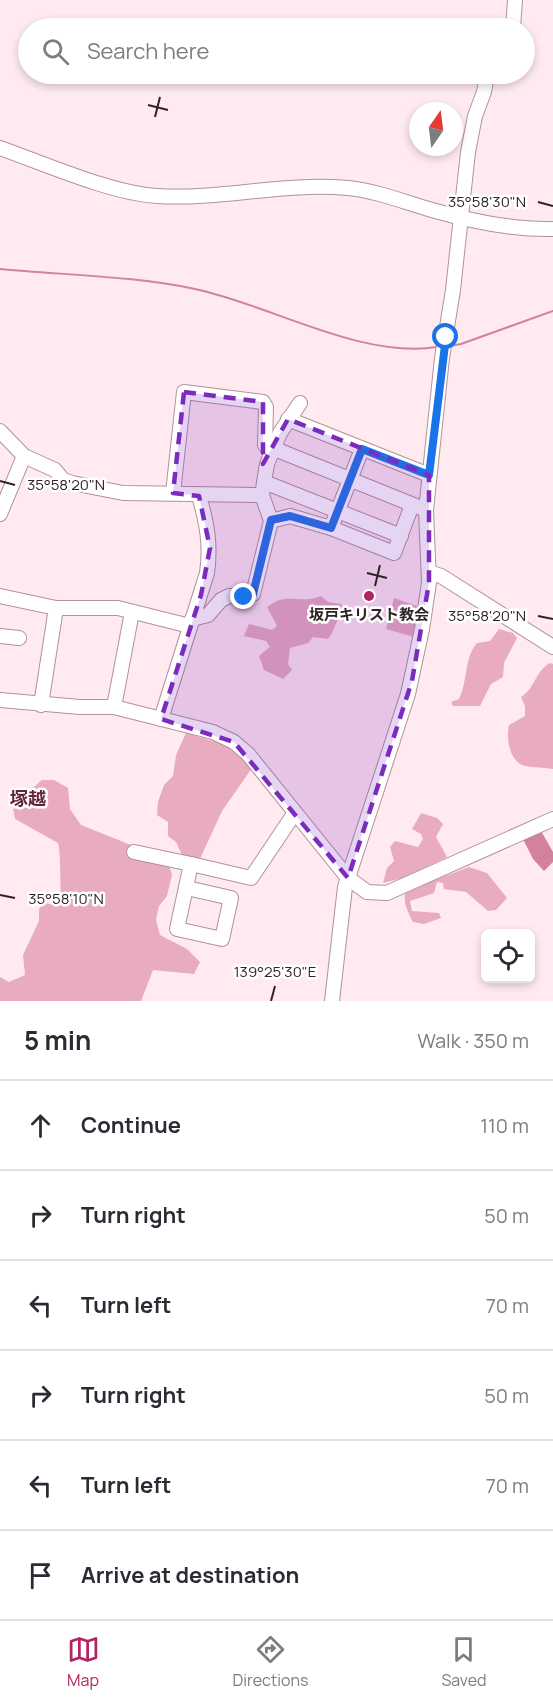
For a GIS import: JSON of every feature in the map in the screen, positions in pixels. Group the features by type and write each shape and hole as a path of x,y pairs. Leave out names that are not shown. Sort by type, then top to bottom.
{"street":[{"path":"514,18 515,0"},
{"path":"333,1001 338,936 348,878 412,681 429,572 426,510 429,475 472,129 485,84"},
{"path":"0,148 119,188 155,196 229,194 293,187 349,188 375,192 461,218 534,230 553,229"},
{"path":"173,492 184,392 263,402 266,407 265,446 426,510"},
{"path":"0,596 56,608 111,608 191,622 208,615 221,600 229,596 244,597 253,594 271,520 263,488 273,449 288,419 300,403"},
{"path":"288,419 429,475"},
{"path":"0,431 24,456 55,470 63,480 72,483 123,493 173,492 199,496 263,488 338,510 401,536"},
{"path":"331,528 362,449"},
{"path":"0,514 24,456"},
{"path":"161,719 207,573 210,548 208,526 199,496"},
{"path":"271,520 290,516 331,528 394,553 412,505"},
{"path":"429,572 441,576 553,647"},
{"path":"41,705 56,608"},
{"path":"114,707 132,612"},
{"path":"0,636 19,638"},
{"path":"0,700 41,705 114,707 213,732 234,742 248,754 348,878 367,892 387,893 550,820 553,835"},
{"path":"134,852 251,878 294,813"},
{"path":"187,888 231,898 222,939 177,929 191,864"}],"highlighted area":[{"path":"184,392 263,402 263,464 288,419 429,475 429,583 412,681 348,878 234,742 161,719 201,595 210,548 199,496 173,493"}],"shaded area":[{"path":"321,596 328,602 341,604 344,610 328,639 313,637 308,643 290,648 288,664 292,670 283,679 264,670 259,656 270,647 266,641 244,636 249,624 272,630 277,626 267,607 274,602"},
{"path":"394,598 420,607 414,637 386,629"},
{"path":"499,629 513,633 517,638 504,663 503,677 491,684 480,706 453,706 451,702 459,699 462,692 473,649 477,643 490,641"},
{"path":"553,664 553,769 528,767 520,764 512,755 508,736 509,725 525,716 525,706 521,697 526,694 545,666"},
{"path":"186,733 233,747 252,768 222,811 199,861 183,857 176,842 168,836 168,822 157,815 158,802 164,785 173,776 176,755"},
{"path":"42,780 54,780 68,788 70,809 81,825 161,857 169,865 172,875 167,896 159,906 156,920 160,935 187,949 200,962 194,974 153,970 141,1001 0,1001 0,977 9,982 25,975 23,955 39,921 39,909 44,903 55,905 61,897 58,843 15,819 13,807 16,793 34,787"},
{"path":"421,813 437,818 443,824 436,837 447,857 403,878 383,883 387,868 394,861 390,847 395,841 418,847 423,839 421,834 412,829"},
{"path":"541,831 553,852 553,862 544,871 533,859 523,839"},
{"path":"469,867 487,873 507,898 496,910 488,911 466,892 444,889 443,883 437,882 434,893 410,901 412,911 439,913 441,918 424,924 413,922 405,902 406,891"}],"waterway":[{"path":"0,269 123,279 195,289 254,306 347,338 408,349 437,347"},
{"path":"449,346 461,344 553,311"}],"place":[{"name":"坂戸キリスト教会","path":"369,596"}],"district":[{"name":"塚越","path":"28,798"}],"route":[{"path":"244,597 253,594 271,520 290,516 331,528 362,449 429,475 446,337"}]}
